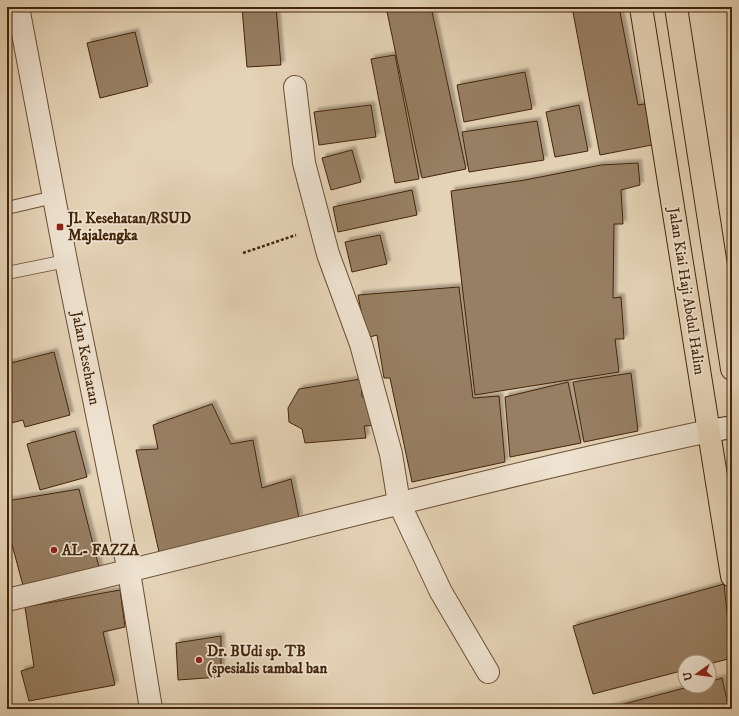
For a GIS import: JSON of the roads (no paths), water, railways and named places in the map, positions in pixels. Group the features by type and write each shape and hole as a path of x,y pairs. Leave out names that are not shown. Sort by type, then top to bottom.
{"main road":[{"name":"Jalan Kiai Haji Abdul Halim","path":"641,7 732,576"},
{"path":"676,7 726,282 732,369"}],"street":[{"name":"Jalan Kesehatan","path":"18,7 66,261 129,572 151,709"},
{"path":"295,87 304,163 334,273 361,344 391,454 399,503 441,592 488,672"},
{"path":"7,600 129,572 399,503 732,426"}],"lane":[{"path":"7,208 54,198"},
{"path":"7,273 66,261"}],"place":[{"name":"Jl. Kesehatan/RSUD Majalengka","path":"60,227"},
{"name":"AL- FAZZA","path":"54,550"},
{"name":"Dr. BUdi sp. TB (spesialis tambal ban","path":"199,660"}]}
